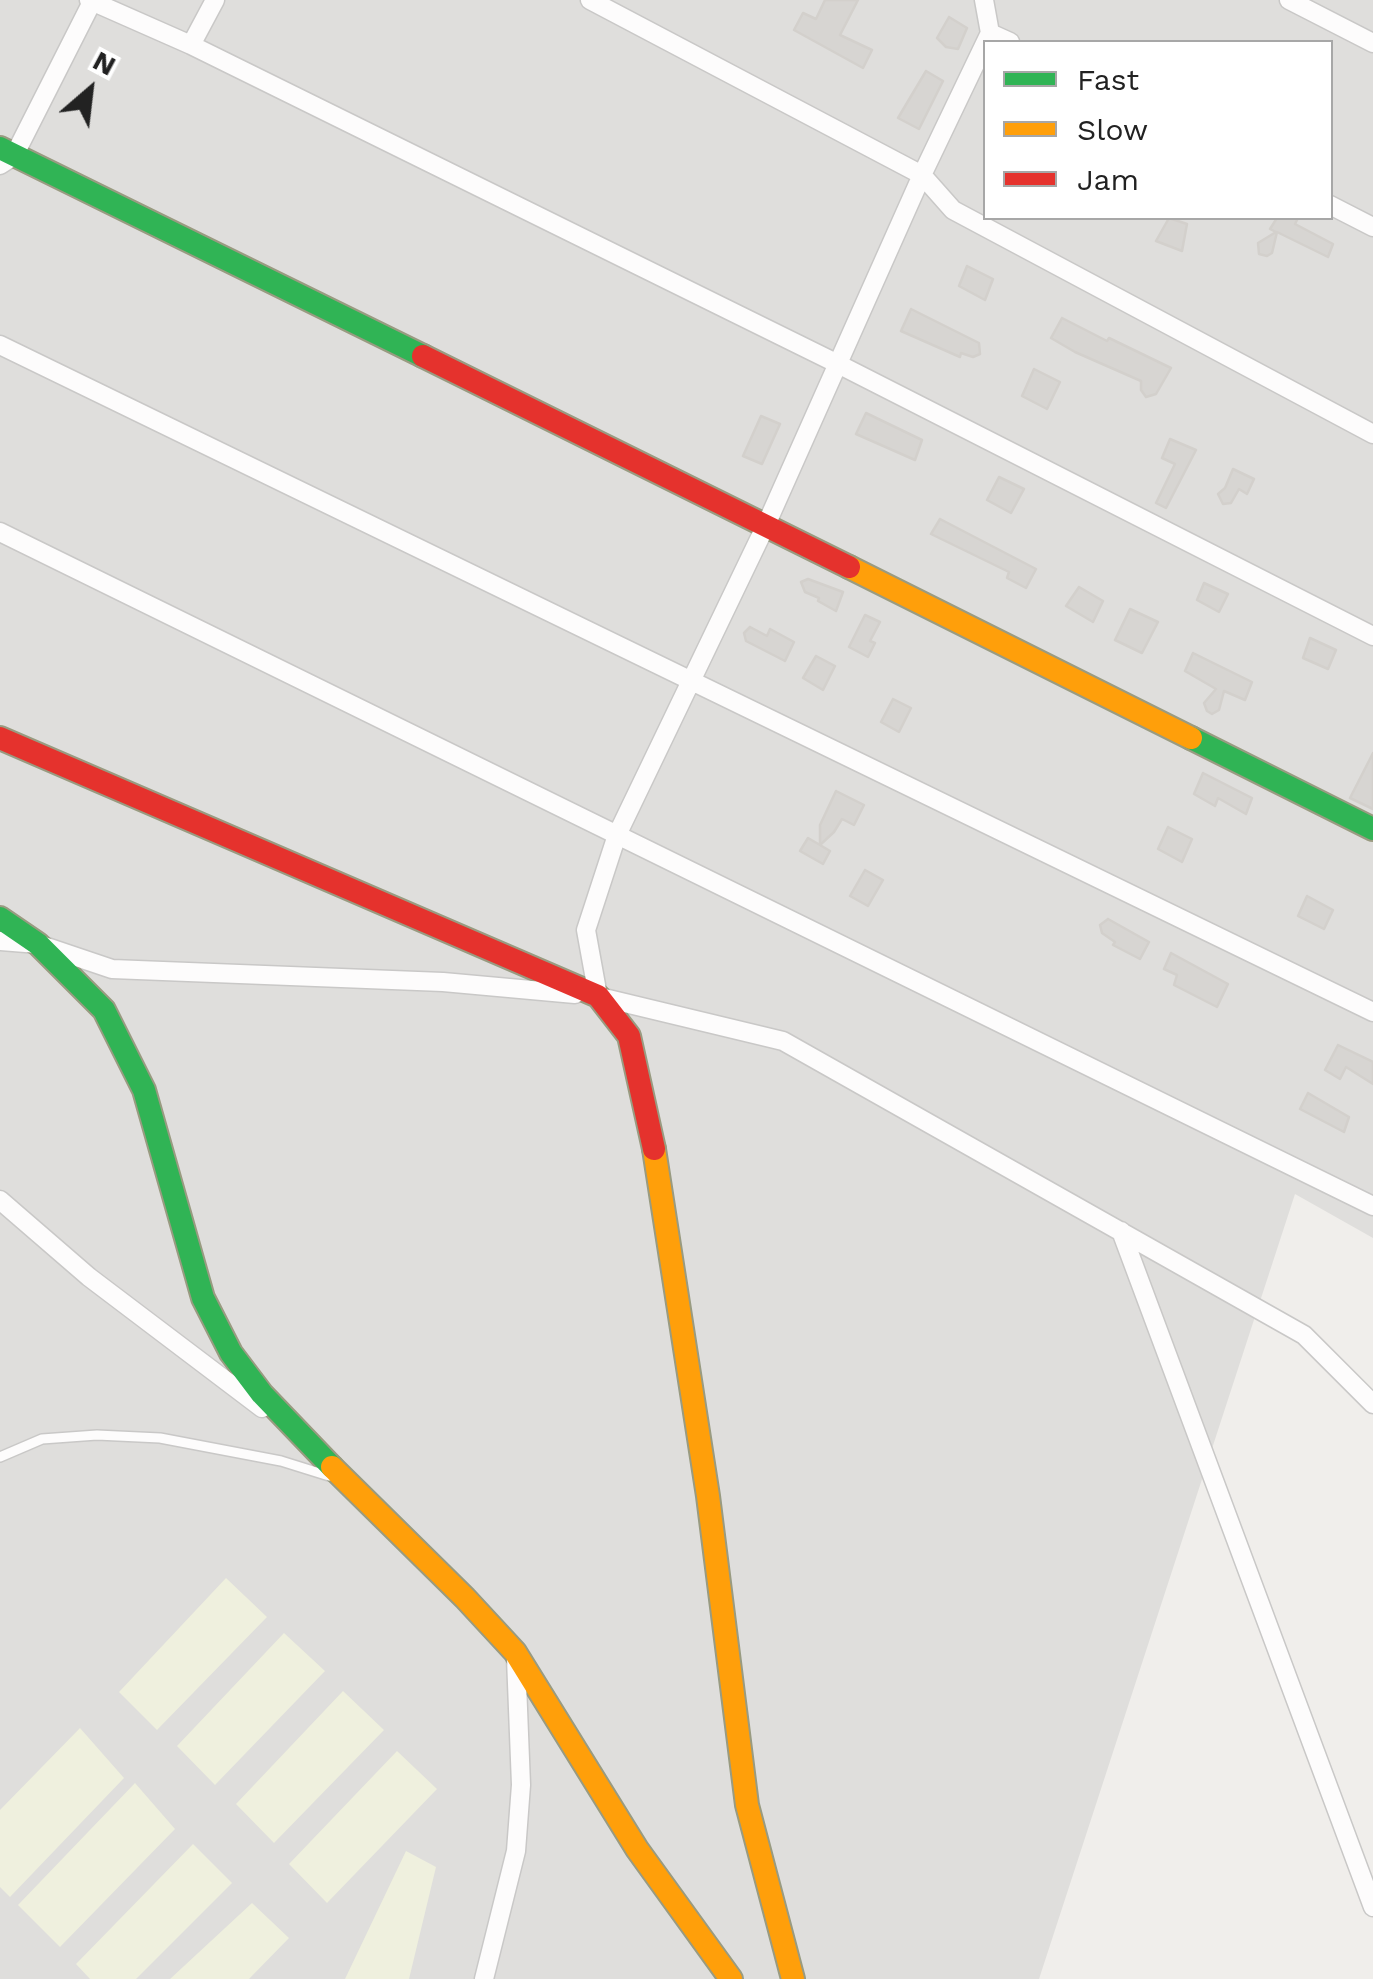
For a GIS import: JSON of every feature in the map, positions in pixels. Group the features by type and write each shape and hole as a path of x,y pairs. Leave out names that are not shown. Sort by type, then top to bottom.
{"street":[{"path":"192,45 215,0"},
{"path":"590,0 922,176 953,210 1373,434"},
{"path":"984,0 990,33 987,40"},
{"path":"1289,0 1373,43"},
{"path":"1373,636 838,364 192,45 91,1 5,156 766,526 1373,829"},
{"path":"990,33 1006,40"},
{"path":"598,996 586,930 617,835 766,526 983,48"},
{"path":"1333,207 1373,228"},
{"path":"0,345 1373,1012"},
{"path":"0,532 1373,1206"},
{"path":"0,738 598,996 630,1036 648,1111 708,1496 747,1805 793,1979"},
{"path":"0,918 38,944 104,1010 144,1090 203,1298 231,1353 307,1443 516,1652 637,1849 731,1979"},
{"path":"0,941 38,944 112,969 443,982 598,996 783,1041 1304,1335 1373,1404"},
{"path":"0,1200 89,1277 307,1443"},
{"path":"1121,1231 1373,1907"},
{"path":"484,1979 516,1851 521,1785 516,1652"}],"lane":[{"path":"0,1456 42,1439 97,1435 160,1438 282,1461 350,1484"}],"shaded area":[{"path":"0,0 1373,0 1373,1238 1295,1194 1039,1979 0,1979"}],"green space":[{"path":"226,1578 267,1617 157,1730 119,1692"},
{"path":"284,1633 325,1671 215,1785 177,1746"},
{"path":"343,1691 384,1730 274,1843 236,1804"},
{"path":"80,1728 124,1778 10,1897 0,1887 0,1810"},
{"path":"397,1751 437,1789 327,1903 289,1864"},
{"path":"135,1783 175,1829 60,1947 18,1905"},
{"path":"193,1844 232,1883 136,1979 90,1979 76,1964"},
{"path":"406,1851 436,1867 409,1979 345,1979"},
{"path":"252,1903 289,1938 249,1979 170,1979"}],"building":[{"path":"825,0 858,0 840,35 872,50 863,68 794,30 803,13 816,19"},
{"path":"949,17 967,28 958,49 946,47 937,38"},
{"path":"926,71 943,81 919,129 898,118"},
{"path":"1168,220 1187,224 1182,251 1156,241"},
{"path":"1276,220 1297,220 1295,224 1333,244 1328,257 1277,232 1272,253 1259,254 1258,243 1276,232 1270,229"},
{"path":"967,266 993,279 985,300 959,286"},
{"path":"911,309 979,343 980,354 973,357 961,353 960,357 901,331"},
{"path":"1062,318 1171,368 1156,394 1146,397 1141,381 1051,338"},
{"path":"1034,369 1060,382 1047,409 1022,396"},
{"path":"866,413 922,440 915,460 856,434"},
{"path":"761,416 780,424 762,464 743,456"},
{"path":"1170,439 1196,450 1166,508 1156,503 1175,464 1162,458"},
{"path":"1233,469 1254,479 1247,494 1239,489 1231,503 1223,504 1218,494"},
{"path":"999,477 1024,489 1011,513 987,500"},
{"path":"940,519 1036,569 1026,588 1007,578 1009,572 931,534"},
{"path":"808,579 843,592 836,611 805,592 801,582"},
{"path":"1204,583 1228,594 1219,612 1197,600"},
{"path":"1079,587 1103,601 1093,622 1066,606"},
{"path":"1130,609 1158,622 1142,653 1115,640"},
{"path":"865,615 880,622 870,641 875,643 868,657 849,647"},
{"path":"750,627 767,636 770,629 794,642 785,661 746,641 744,633"},
{"path":"1310,638 1336,650 1328,669 1303,658"},
{"path":"1193,653 1252,682 1245,700 1224,691 1219,710 1212,714 1207,711 1204,703 1216,689 1185,671"},
{"path":"816,656 835,666 823,690 803,678"},
{"path":"893,699 911,708 899,732 881,722"},
{"path":"1373,753 1373,809 1350,798"},
{"path":"1203,773 1252,798 1246,814 1218,798 1215,806 1194,794"},
{"path":"836,791 864,805 854,825 842,819 820,845 820,825"},
{"path":"1168,827 1192,839 1182,862 1158,849"},
{"path":"808,838 830,851 823,864 800,851"},
{"path":"865,870 883,880 868,906 850,896"},
{"path":"1307,896 1333,910 1324,929 1298,916"},
{"path":"1108,919 1149,942 1140,959 1113,945 1115,942 1102,933 1100,925"},
{"path":"1171,953 1228,984 1217,1007 1174,985 1177,975 1164,969"},
{"path":"1338,1045 1373,1062 1373,1084 1346,1067 1340,1079 1325,1070"},
{"path":"1308,1093 1349,1117 1344,1132 1300,1109"}],"traffic: fast":[{"path":"0,148 423,356"},
{"path":"1191,738 1373,829"},
{"path":"0,918 38,944 104,1010 144,1090 203,1298 231,1353 262,1394 332,1467"}],"traffic: slow":[{"path":"849,567 1191,738"},
{"path":"654,1149 708,1496 747,1805 793,1979"},
{"path":"332,1467 515,1652 637,1849 731,1979"}],"traffic: jam":[{"path":"423,356 849,567"},
{"path":"0,738 598,996 629,1036 654,1149"}]}
